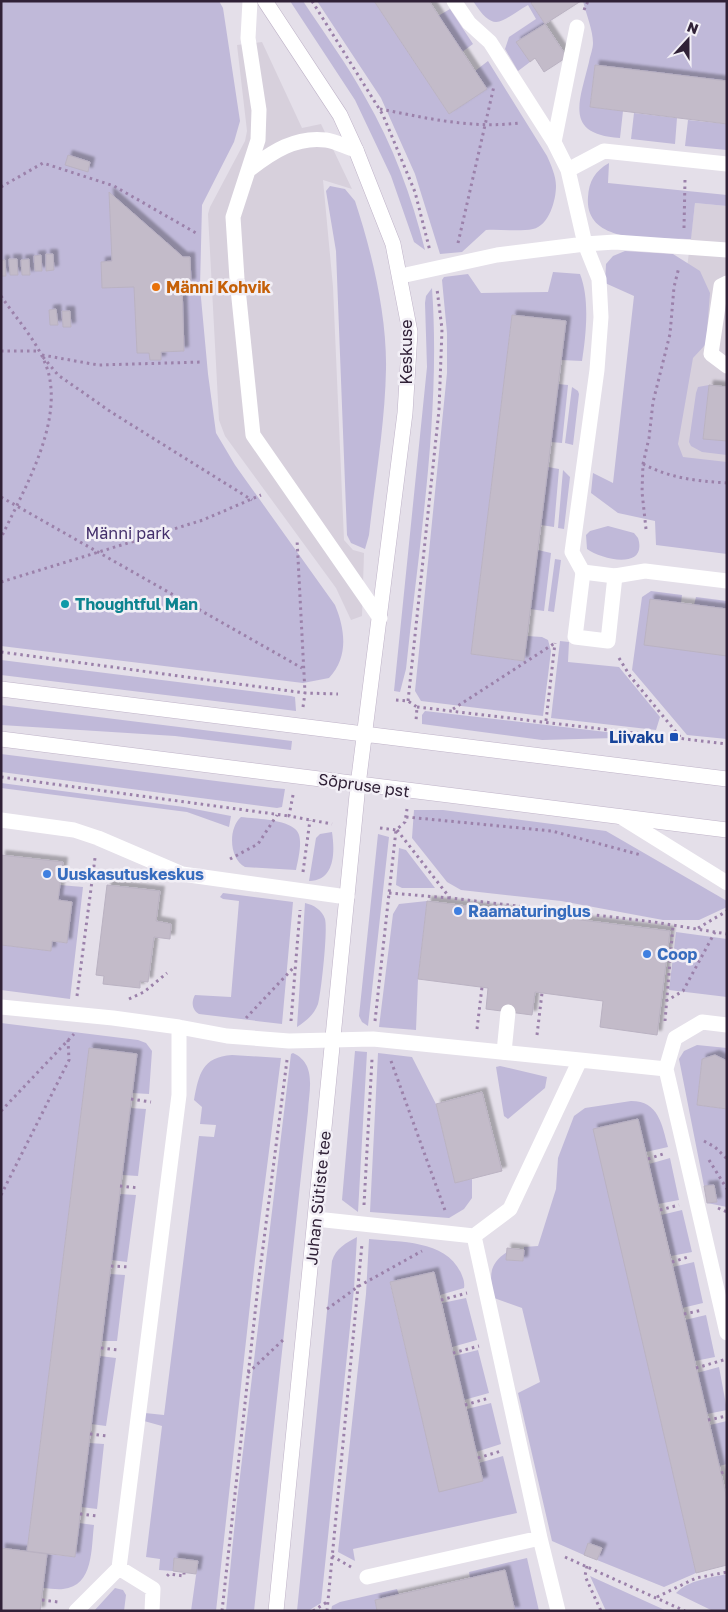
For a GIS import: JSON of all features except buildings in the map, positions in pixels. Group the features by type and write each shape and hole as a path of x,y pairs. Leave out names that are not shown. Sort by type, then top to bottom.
{"street":[{"path":"250,1 248,38 259,110 258,140 233,217 238,289 253,435 380,618"},
{"name":"Keskuse","path":"265,1 340,115 356,150 393,244 401,276 410,332 405,413 358,785"},
{"path":"454,1 469,23 490,42 554,142 568,170 585,244 599,279 601,317 597,370 572,552 584,572 575,637 608,641 615,576"},
{"path":"554,142 578,27"},
{"path":"250,169 273,151 298,142 326,140 356,150"},
{"path":"568,170 604,151 727,164"},
{"path":"401,276 497,255 585,244 615,242 727,250"},
{"path":"727,283 721,286 711,354 727,366"},
{"path":"584,572 615,576 645,571 727,580"},
{"path":"1,689 727,779"},
{"name":"Sõpruse pst","path":"1,740 727,830"},
{"name":"Juhan Sütiste tee","path":"276,1611 358,785"},
{"path":"621,817 727,883"},
{"path":"1,820 74,830 98,838 182,874 347,897"},
{"path":"1,1007 179,1027 227,1036 289,1041 383,1039 666,1069"},
{"path":"504,1052 508,1012"},
{"path":"727,1025 702,1022 675,1038 666,1069 727,1333"},
{"path":"70,1607 119,1568 178,1095 179,1027"},
{"path":"316,1219 474,1236 510,1209 580,1060"},
{"path":"474,1236 540,1538 558,1611"},
{"path":"366,1577 540,1538"},
{"path":"119,1568 154,1589 152,1611"}],"path":[{"path":"452,265 501,59"},
{"path":"379,108 451,122 497,126 540,120"},
{"path":"646,530 642,492 642,464 649,438 653,402 670,334 674,287 684,247 686,159"},
{"path":"1,186 43,163 114,186 196,233"},
{"path":"1,296 38,351 58,374 111,412 253,500"},
{"path":"1,351 38,351"},
{"path":"41,355 98,366 202,362"},
{"path":"1,538 39,454 47,428 50,399 49,375 41,355"},
{"path":"642,464 660,473 686,480 727,483"},
{"path":"1,582 203,520 262,495"},
{"path":"1,497 303,668"},
{"path":"296,539 305,693 303,710"},
{"path":"546,721 556,635 575,637"},
{"path":"608,641 630,676 682,738"},
{"path":"453,709 555,643"},
{"path":"1,652 305,693 338,694"},
{"path":"396,700 408,701 417,707 453,709 727,744"},
{"path":"416,723 417,707"},
{"path":"1,777 289,816 332,824"},
{"path":"289,816 293,792"},
{"path":"396,830 405,822 407,809"},
{"path":"230,859 258,844 277,815"},
{"path":"406,817 552,831 623,849 648,858"},
{"path":"222,1611 258,1286 289,1041 301,890 310,820"},
{"path":"380,828 396,830 450,898"},
{"path":"61,876 92,879 77,1002"},
{"path":"390,892 654,922 727,934"},
{"path":"698,928 727,911"},
{"path":"652,929 654,922"},
{"path":"673,925 664,1029 675,1038"},
{"path":"666,1001 683,992 716,932"},
{"path":"227,1036 266,999 295,966"},
{"path":"120,1002 144,992 167,973"},
{"path":"479,1009 482,987"},
{"path":"539,1016 542,993"},
{"path":"1,1111 78,1030"},
{"path":"359,1286 454,1234 383,1039"},
{"path":"1,1194 69,1060 68,1040"},
{"path":"131,1099 151,1102"},
{"path":"704,1151 727,1189"},
{"path":"120,1186 139,1188"},
{"path":"111,1266 129,1267"},
{"path":"441,1300 485,1289"},
{"path":"453,1353 496,1341"},
{"path":"101,1348 118,1350"},
{"path":"696,1368 727,1359"},
{"path":"708,1420 727,1416"},
{"path":"90,1434 108,1436"},
{"path":"721,1473 727,1471"},
{"path":"80,1514 98,1516"},
{"path":"540,1538 556,1553 685,1611"},
{"path":"587,1566 585,1576 601,1611"},
{"path":"656,1597 696,1578 727,1572"},
{"path":"42,1600 70,1607"},
{"path":"313,1611 328,1601"}],"shaded area":[{"path":"262,42 302,128 321,124 352,189 323,180 333,287 344,540 353,550 364,553 362,616 351,620 336,588 225,436 219,420 208,214 245,141 247,131 237,45"},
{"path":"695,203 727,206 727,472 663,464"}],"green space":[{"name":"Männi park","path":"1,1 219,1 223,8 240,121 234,142 202,205 200,287 208,374 216,433 235,465 335,605 343,633 343,643 340,661 329,678 303,683 1,646"},
{"path":"290,1 303,1 351,73 375,115 401,172 425,250 414,242 391,176 355,100"},
{"path":"317,1 374,1 449,114 486,89 475,71 488,61 547,156 553,171 556,182 555,198 547,218 539,227 528,230 486,230 462,252 440,254 415,174 381,98"},
{"path":"473,1 533,1 531,3 545,24 517,42 530,62 518,71 505,49 509,37 536,19 528,5 498,22 487,18"},
{"path":"583,1 727,1 727,81 595,65 590,107 623,111 620,138 602,135 590,130 583,123 580,114 582,91 593,43 591,27"},
{"path":"450,9 473,44 462,52 438,16"},
{"path":"634,113 677,118 675,144 631,139"},
{"path":"688,120 727,124 727,150 685,146"},
{"path":"609,163 608,183 727,195 727,206 695,203 691,239 643,238 610,232 598,224 590,213 588,197 594,177 600,169"},
{"path":"330,186 345,189 355,201 373,263 384,328 386,369 384,410 369,535 365,549 351,543 347,535 336,251 326,191"},
{"path":"625,251 673,254 700,271 710,293 706,344 693,358 678,444 683,457 727,462 727,554 656,545 655,521 618,513 591,493 593,473 613,483 634,296 605,283 606,264 613,256"},
{"path":"553,272 580,274 586,306 586,329 582,361 561,360 566,321 512,315 471,654 524,661 527,636 542,637 548,640 551,651 543,716 421,701 415,691 447,373 447,333 442,280 444,277 468,274 481,293 548,292"},
{"path":"432,288 434,383 431,431 406,669 400,692 394,691 427,367 425,303 426,296"},
{"path":"558,384 568,385 562,443 551,442"},
{"path":"709,385 703,438 727,441 727,455 702,452 691,446 689,442 698,387"},
{"path":"572,387 579,394 573,445 565,443"},
{"path":"548,467 559,469 554,527 541,525"},
{"path":"563,470 570,477 564,529 558,528"},
{"path":"608,526 634,533 638,538 639,548 636,555 622,560 612,559 587,549 586,535 590,531"},
{"path":"538,550 551,553 544,611 530,609"},
{"path":"555,559 561,560 554,612 548,611"},
{"path":"651,591 682,595 681,603 727,656 727,739 687,735 632,670 642,597"},
{"path":"696,597 727,601 727,609 694,605"},
{"path":"560,641 569,642 568,662 619,667 660,717 656,730 551,718"},
{"path":"1,660 291,696 295,697 296,711 1,675"},
{"path":"1,705 292,741 291,750 175,736 1,725"},
{"path":"425,711 615,733 615,738 542,740 422,724 422,715"},
{"path":"1,754 285,789 282,807 277,808 1,772"},
{"path":"1,783 184,807 231,816 229,827 187,812 1,788"},
{"path":"414,810 443,810 606,831 727,901 727,907 699,920 663,920 561,901 461,890 447,882 412,838"},
{"path":"241,817 283,823 296,830 300,843 296,870 245,867 240,863 233,851 232,836 234,828"},
{"path":"332,832 333,856 328,871 318,880 309,881 316,838 320,834"},
{"path":"378,834 389,837 368,1026 362,1022 359,1016"},
{"path":"399,848 406,850 435,888 402,888 396,885"},
{"path":"60,885 83,887 70,999 1,990 1,945 51,951 52,941 66,943 71,902 58,900"},
{"path":"223,893 293,902 282,1024 199,1014 194,1008 195,995 231,997 239,901 223,899 220,897"},
{"path":"427,901 418,979 416,1030 379,1027 393,914 399,904"},
{"path":"305,903 317,908 324,916 326,925 325,948 318,1004 309,1017 297,1027"},
{"path":"676,932 727,939 727,997 669,990"},
{"path":"1,1023 138,1040 146,1043 152,1051 149,1094 132,1093 136,1054 89,1048 27,1551 1,1548"},
{"path":"697,1045 727,1048 727,1061 715,1055 702,1059 697,1105 727,1109 727,1207 707,1203 717,1202 714,1185 704,1186 679,1059 684,1051"},
{"path":"355,1051 367,1052 358,1212 342,1200"},
{"path":"293,1053 301,1058 309,1071 309,1095 254,1611 226,1611 237,1501 291,1054"},
{"path":"378,1053 412,1057 436,1104 455,1182 472,1179 472,1198 464,1209 449,1218 370,1212"},
{"path":"222,1056 281,1058 255,1260 216,1611 191,1611 198,1561 175,1558 173,1571 159,1570 160,1559 146,1557 162,1426 144,1421 145,1413 164,1415 199,1136 214,1137 216,1125 200,1124 202,1107 194,1100 198,1082 208,1063"},
{"path":"500,1066 547,1077 545,1088 508,1119 504,1116 496,1067"},
{"path":"631,1101 648,1105 658,1116 668,1147 646,1152 638,1119 594,1129 696,1573 664,1587 597,1560 602,1549 589,1543 584,1555 552,1541 518,1393 540,1382 522,1308 494,1298 491,1278 496,1262 507,1252 506,1260 523,1261 524,1247 538,1246 556,1189 558,1158 574,1116 585,1108"},
{"path":"130,1108 146,1109 138,1176 122,1175"},
{"path":"670,1158 679,1200 658,1204 649,1164"},
{"path":"120,1194 136,1195 127,1262 111,1260"},
{"path":"682,1210 692,1252 671,1256 661,1215"},
{"path":"357,1237 354,1289 321,1603 308,1611 297,1611 332,1261 339,1249"},
{"path":"369,1239 408,1242 433,1249 445,1254 454,1262 461,1273 464,1288 440,1295 434,1272 390,1283 439,1491 483,1481 479,1463 503,1456 517,1513 353,1549 355,1561 338,1552 366,1294"},
{"path":"694,1262 703,1303 682,1308 673,1267"},
{"path":"110,1274 125,1275 117,1341 102,1341"},
{"path":"466,1298 477,1340 452,1347 442,1303"},
{"path":"706,1315 715,1357 695,1361 685,1320"},
{"path":"478,1350 489,1393 464,1400 454,1356"},
{"path":"100,1356 116,1358 106,1426 91,1424"},
{"path":"719,1367 727,1410 707,1414 697,1373"},
{"path":"491,1403 501,1444 476,1452 467,1409"},
{"path":"727,1421 727,1464 719,1466 710,1425"},
{"path":"89,1443 104,1444 97,1509 81,1507"},
{"path":"79,1523 94,1525 91,1555 86,1573 73,1586 61,1589 43,1588 47,1554 75,1557"},
{"path":"527,1558 539,1611 515,1611 470,1578 469,1572"},
{"path":"727,1574 727,1611 713,1611 676,1593 693,1582"},
{"path":"590,1576 667,1611 606,1611"},
{"path":"115,1588 123,1590 126,1595 124,1611 94,1611"},
{"path":"397,1589 399,1595 375,1600 377,1611 331,1611 332,1606 340,1602"}],"place":[{"name":"Männi Kohvik","path":"156,287"},
{"name":"Thoughtful Man","path":"65,604"},
{"name":"Liivaku","path":"674,737"},
{"name":"Uuskasutuskeskus","path":"47,874"},
{"name":"Raamaturinglus","path":"458,911"},
{"name":"Coop","path":"647,954"}]}
